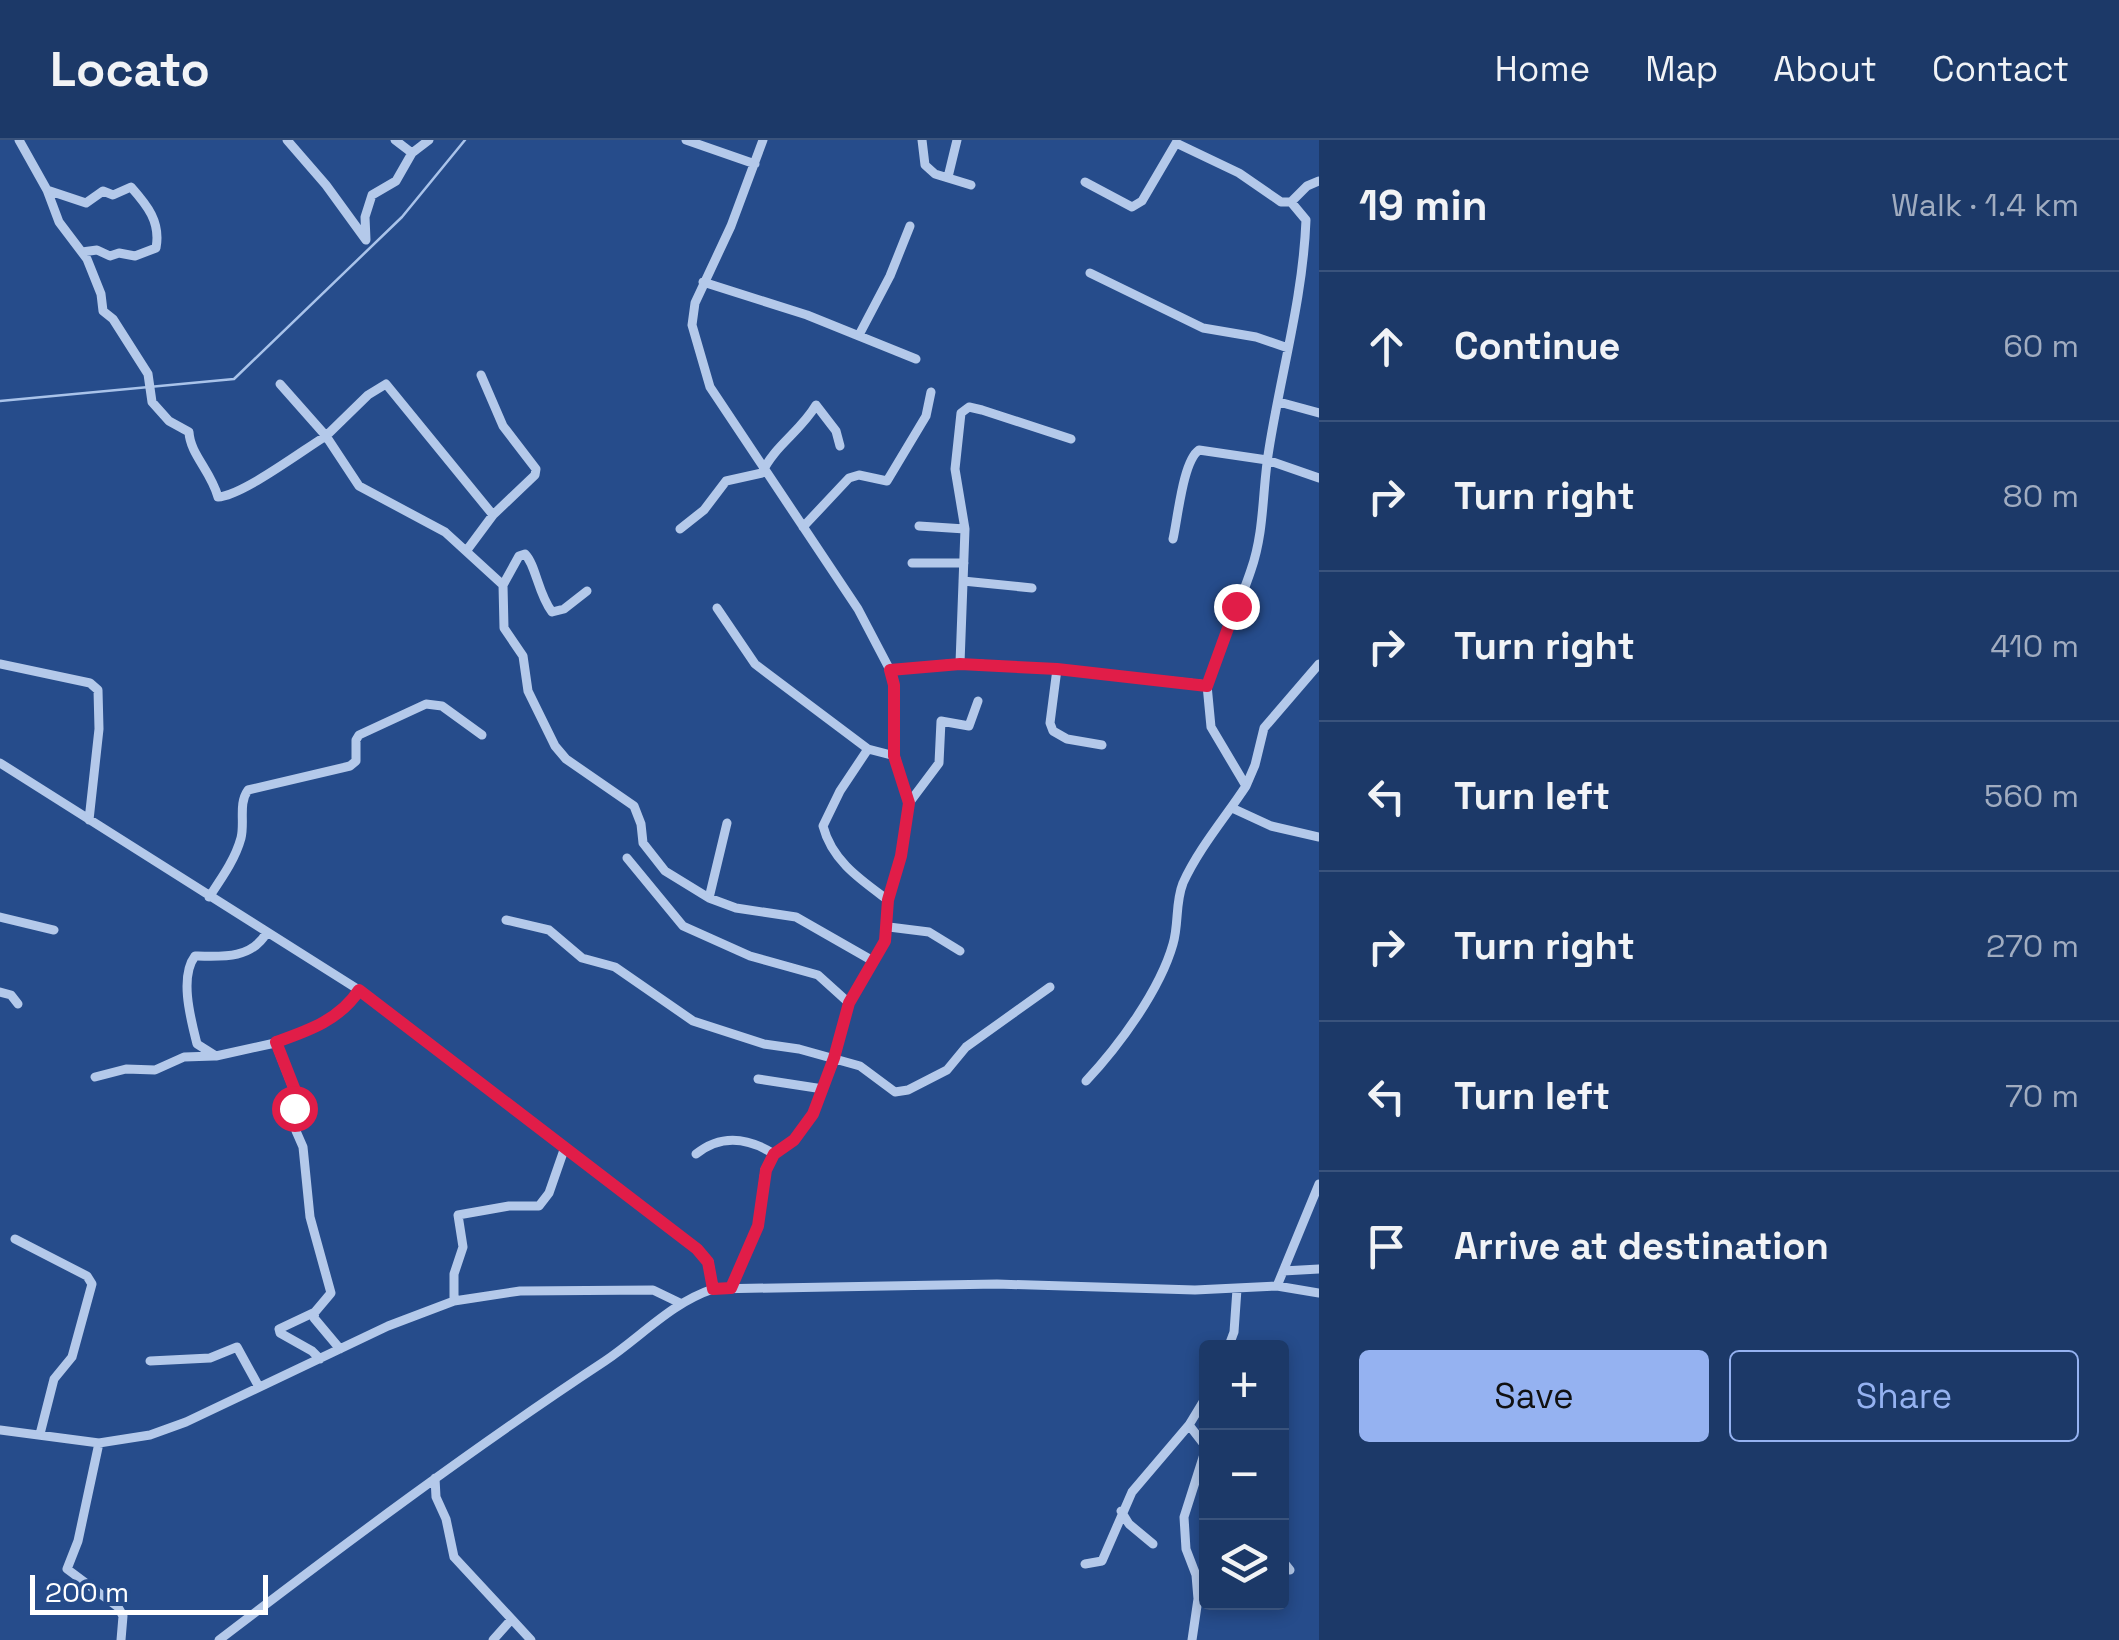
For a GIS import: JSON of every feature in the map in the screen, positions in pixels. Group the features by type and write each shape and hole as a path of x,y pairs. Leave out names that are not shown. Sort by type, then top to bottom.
{"street":[{"path":"20,140 59,222 82,252 98,285 104,310 133,348 150,387 152,402 168,420 189,432 189,446 212,475 218,497 224,498 246,486 326,436 342,417 386,384 492,515"},
{"path":"287,140 366,240 364,217 372,195 396,180 412,153 429,140"},
{"path":"395,140 412,153"},
{"path":"686,140 755,164"},
{"path":"731,1288 758,1226 766,1170 774,1154 794,1140 813,1114 849,1003 885,941 888,900 901,856 909,803 894,756 894,685 890,670 858,609 710,386 697,350 692,325 695,303 764,140"},
{"path":"922,140 925,165 936,174 971,185"},
{"path":"948,178 957,140"},
{"path":"1085,182 1132,207 1138,204 1174,142 1239,173 1280,202 1291,202 1307,186 1319,181"},
{"path":"47,190 86,203 103,191 114,195 131,187 148,207 159,233 156,248 135,256 110,256 97,250 82,252"},
{"path":"1246,786 1210,727 1207,686 1251,570 1262,528 1267,460 1306,220 1291,202"},
{"path":"859,334 890,276 910,226"},
{"path":"1090,273 1203,328 1256,337 1288,348"},
{"path":"704,282 859,334 916,360"},
{"path":"467,550 492,515 535,476 536,468 503,426 481,375"},
{"path":"280,384 326,436 359,486 446,532 502,585"},
{"path":"803,527 849,478 859,475 886,481 926,416 930,392"},
{"path":"1279,402 1319,413"},
{"path":"680,529 704,510 726,481 762,474 816,405 836,432 840,446"},
{"path":"960,664 965,529 955,469 964,409 1009,417 1072,439"},
{"path":"1173,539 1187,465 1194,452 1267,460 1319,478"},
{"path":"919,526 965,529"},
{"path":"587,591 564,609 552,612 543,600 532,562 525,554 502,585 504,628 522,656 528,691 554,746 580,772 634,806 642,824 643,844 665,871 709,898 736,908 796,917 873,962"},
{"path":"912,563 964,563"},
{"path":"964,581 1032,588"},
{"path":"718,608 755,664 868,749 894,756"},
{"path":"0,664 90,683 98,690 100,729 89,820"},
{"path":"890,670 960,664 1057,669 1207,686"},
{"path":"1086,1080 1103,1064 1149,996 1173,944 1182,886 1210,836 1246,786 1264,728 1319,664"},
{"path":"1057,669 1050,723 1053,731 1067,739 1102,745"},
{"path":"909,803 939,763 942,720 969,726 978,701"},
{"path":"209,897 239,844 248,790 350,766 356,761 359,735 423,704 442,706 482,735"},
{"path":"868,749 822,826 848,870 888,900"},
{"path":"0,763 359,990 697,1249 708,1262 713,1289"},
{"path":"1232,808 1271,826 1319,837"},
{"path":"709,898 727,823"},
{"path":"627,858 684,926 750,956 818,976 849,1003"},
{"path":"0,917 54,930"},
{"path":"506,920 549,930 582,958 615,967 693,1021 764,1044 866,1068 896,1092 947,1070 966,1047 1050,987"},
{"path":"889,927 929,932 960,951"},
{"path":"216,1056 197,1044 189,964 195,956 235,956 250,951 260,946 268,932"},
{"path":"96,1077 126,1069 155,1070 184,1058 216,1056 276,1042 316,1028 341,1010 359,990"},
{"path":"0,992 18,1004"},
{"path":"276,1042 296,1093 296,1131 303,1148 310,1217 331,1293 315,1312 280,1329 280,1333 312,1350 320,1359"},
{"path":"758,1079 823,1089"},
{"path":"696,1154 709,1144 730,1139 748,1140 774,1154"},
{"path":"454,1301 456,1262 462,1246 458,1215 509,1206 539,1206 549,1193 565,1146"},
{"path":"1277,1286 1319,1184"},
{"path":"14,1239 87,1276 92,1284 72,1358 54,1379 40,1434"},
{"path":"1284,1271 1319,1269"},
{"path":"220,1640 488,1438 629,1345 680,1302 713,1289 998,1284 1237,1289 1277,1286 1319,1292"},
{"path":"1231,1340 1237,1289"},
{"path":"0,1430 99,1443 150,1435 186,1422 388,1326 454,1301 520,1291 653,1290 680,1302"},
{"path":"315,1312 316,1323 340,1350"},
{"path":"150,1361 210,1358 237,1347 259,1388"},
{"path":"1085,1564 1102,1561 1132,1492 1199,1409"},
{"path":"1189,1426 1199,1439"},
{"path":"99,1443 78,1541 67,1570 118,1607 122,1616 121,1640"},
{"path":"1192,1640 1197,1587 1186,1549 1184,1517 1199,1470"},
{"path":"435,1478 436,1496 446,1519 454,1557 531,1640"},
{"path":"1121,1511 1154,1544"},
{"path":"493,1640 510,1621"}],"waterway":[{"path":"0,401 234,379 402,217 465,140"}],"route":[{"path":"294,1108 296,1093 276,1042 316,1028 341,1010 359,990 697,1249 708,1262 713,1289 731,1288 758,1226 766,1170 774,1154 794,1140 813,1114 849,1003 889,927 888,900 901,856 909,803 894,756 894,685 890,670 960,664 1057,669 1207,686 1236,606"}]}
